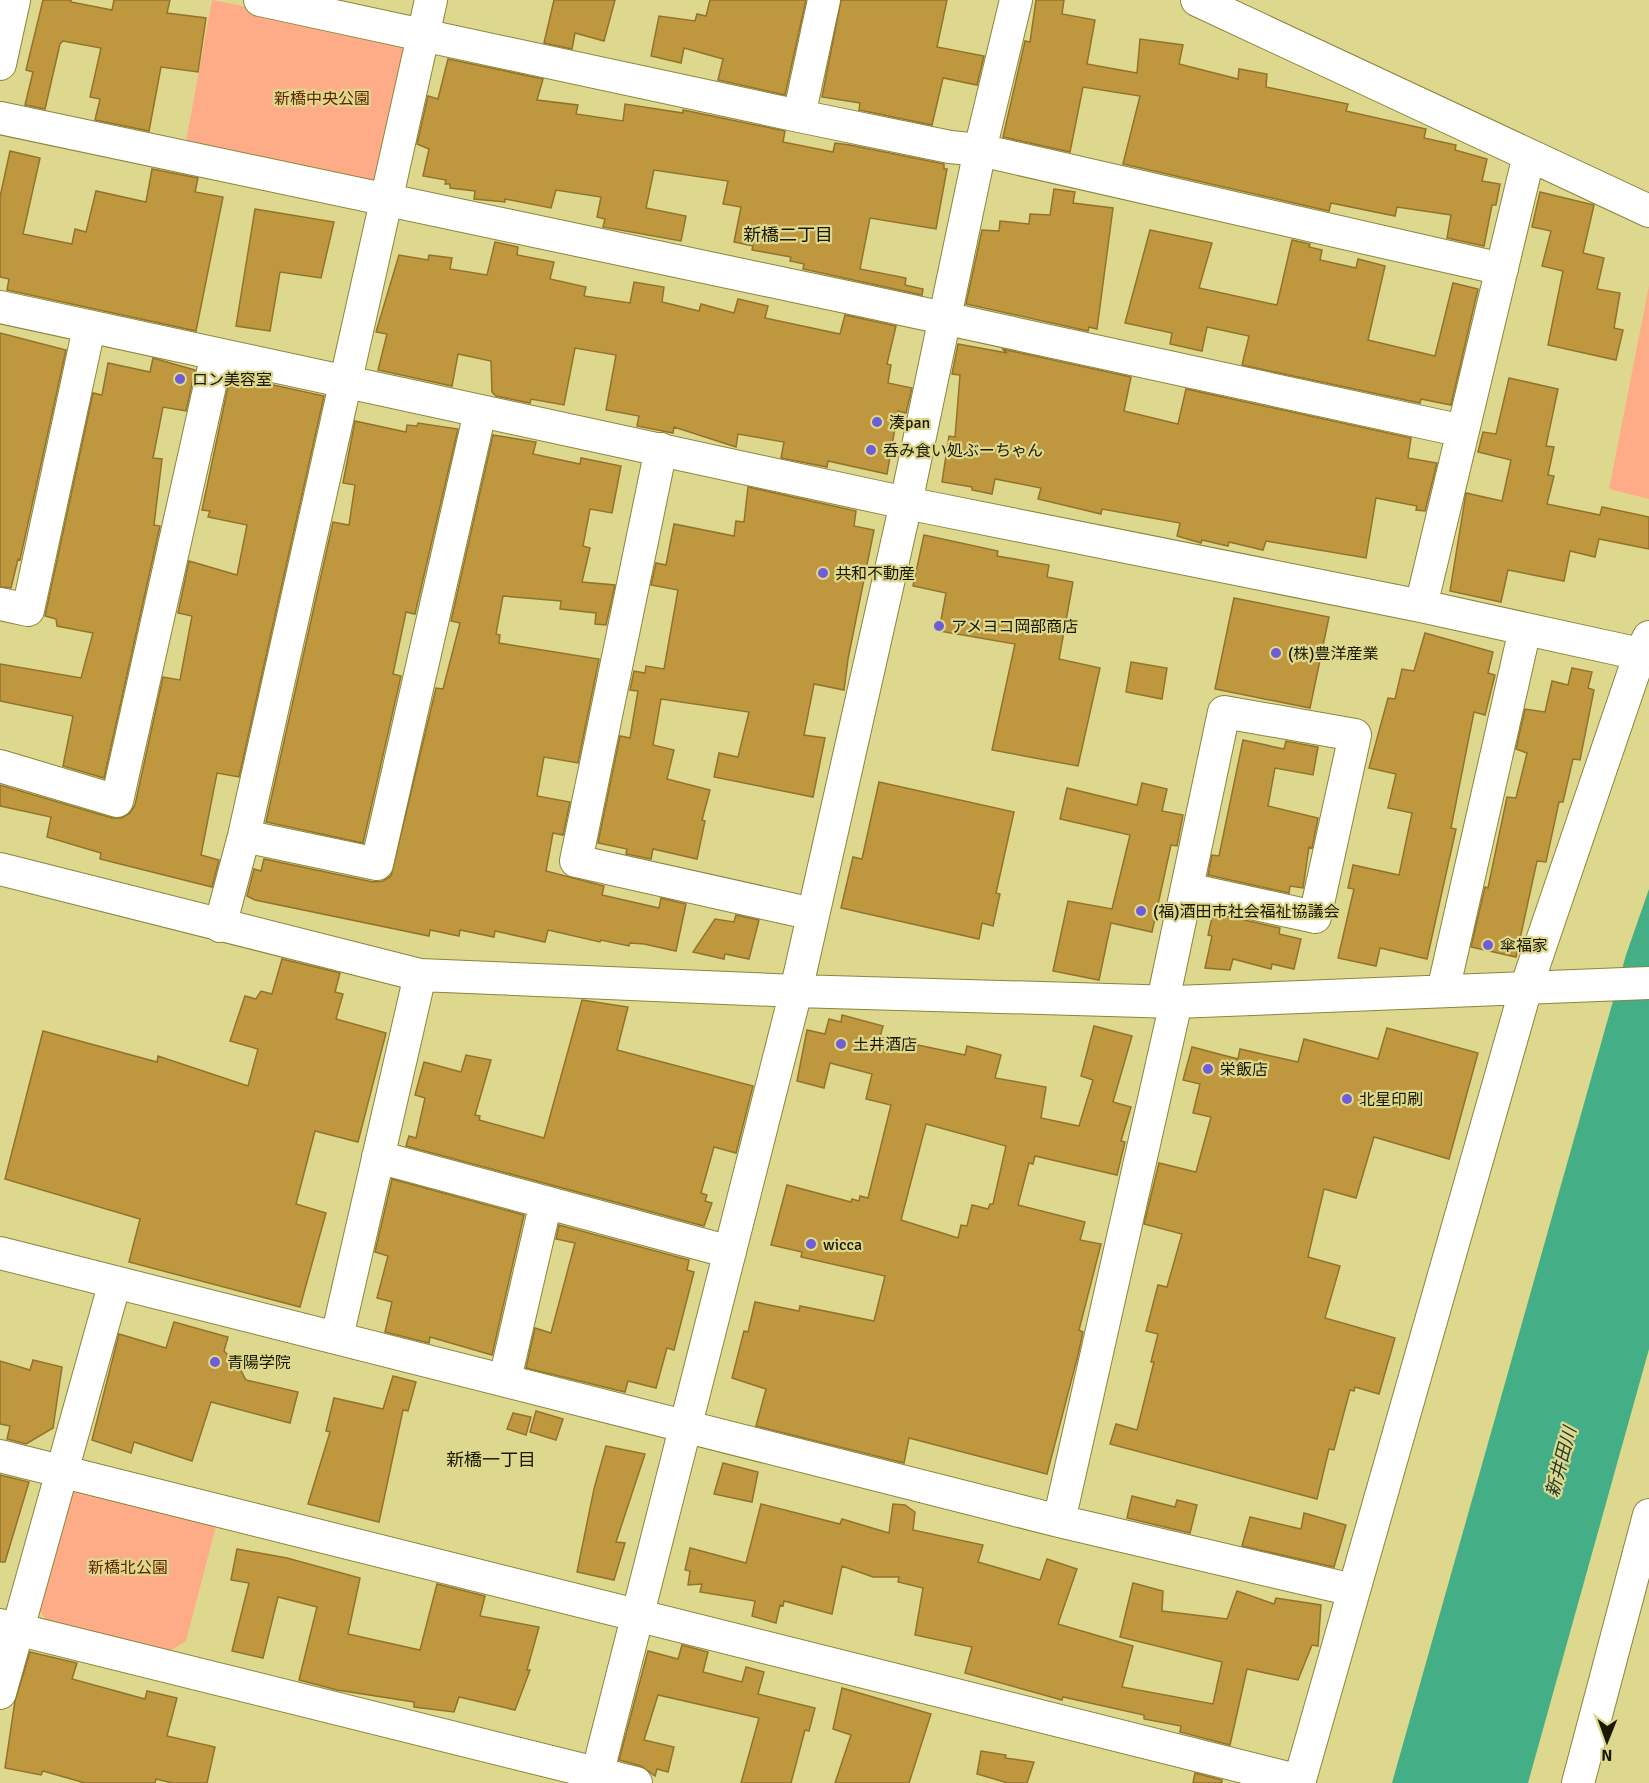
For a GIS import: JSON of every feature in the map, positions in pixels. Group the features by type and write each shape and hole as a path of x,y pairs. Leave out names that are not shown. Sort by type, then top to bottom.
{"street":[{"path":"0,64 14,0"},
{"path":"260,0 799,116 950,147 980,150 1502,269"},
{"path":"220,926 244,836 431,0"},
{"path":"799,116 824,0"},
{"path":"596,1778 796,991 906,503 980,150 1016,0"},
{"path":"1197,0 1649,211"},
{"path":"0,118 1463,431"},
{"path":"1420,606 1529,155"},
{"path":"0,308 906,503 1525,629 1644,645 1526,988 1300,1782 0,1456"},
{"path":"0,604 28,610 89,328"},
{"path":"0,766 117,801 217,354"},
{"path":"244,836 377,864 480,412"},
{"path":"661,449 576,861 813,914"},
{"path":"1443,991 1525,629"},
{"path":"1059,1521 1169,1001 1188,889 1224,712 1355,735 1315,918 1188,889"},
{"path":"0,869 420,975 796,991 1169,1001 1649,983"},
{"path":"337,1337 420,975"},
{"path":"378,1157 730,1252"},
{"path":"506,1379 546,1202"},
{"path":"0,1253 506,1379 1059,1521 1353,1590"},
{"path":"0,1693 9,1627 61,1471 115,1281"},
{"path":"1578,1783 1649,1515"},
{"path":"9,1627 596,1778 636,1783"}],"green space":[{"name":"新橋中央公園","path":"212,0 401,37 413,52 389,171 371,185 185,147"},
{"path":"1649,286 1649,499 1609,489"},
{"name":"新橋北公園","path":"70,1485 217,1522 186,1641 168,1652 47,1621 37,1607"}],"water":[{"name":"新井田川","path":"1649,889 1649,1349 1528,1783 1392,1783 1626,955"}],"building":[{"path":"43,0 71,0 71,2 112,10 114,0 170,0 167,13 206,18 198,72 161,67 149,131 95,120 100,99 90,97 101,48 63,41 60,44 45,109 25,105 33,72 26,70"},
{"path":"554,0 615,0 604,41 575,33 572,49 544,43"},
{"path":"710,0 806,0 785,95 718,80 723,59 684,48 681,63 651,56 659,16 695,21 697,14 706,16"},
{"path":"841,0 947,0 937,47 984,56 977,85 943,78 932,125 859,110 860,103 822,97"},
{"path":"1036,0 1064,0 1062,14 1095,20 1087,64 1137,73 1140,39 1183,45 1179,64 1238,79 1239,69 1267,74 1266,87 1348,104 1346,111 1426,129 1424,138 1456,145 1455,150 1487,159 1482,181 1500,184 1496,205 1492,205 1484,246 1447,238 1451,215 1397,207 1395,216 1331,203 1329,211 1123,164 1140,96 1083,87 1070,152 1003,137 1025,41 1030,42"},
{"path":"448,59 543,79 537,100 578,105 576,114 623,121 625,104 683,113 683,110 785,131 783,142 833,152 835,143 850,145 944,164 944,169 947,169 936,229 870,218 860,269 906,278 905,285 923,289 922,295 803,269 804,264 790,261 791,257 752,250 753,246 734,242 741,207 723,204 728,181 654,170 646,208 686,216 681,241 603,227 605,219 597,217 601,197 556,190 551,208 505,199 505,202 474,199 475,191 450,188 450,184 445,184 446,180 423,176 429,149 417,144 428,96 438,99"},
{"path":"10,151 40,158 23,234 72,244 75,229 86,232 96,191 146,202 152,169 198,178 195,192 223,197 196,331 7,290 9,279 0,277 0,197"},
{"path":"1054,189 1075,192 1073,203 1113,208 1097,329 1089,327 1088,331 966,304 982,230 999,231 1000,221 1029,224 1030,214 1050,215"},
{"path":"1540,192 1594,205 1583,253 1604,258 1597,289 1620,293 1614,328 1623,330 1616,360 1548,345 1563,271 1542,266 1551,231 1532,227"},
{"path":"255,209 334,222 321,278 280,272 270,331 236,326"},
{"path":"1150,230 1212,243 1199,288 1277,305 1292,240 1310,244 1309,247 1322,250 1320,260 1356,268 1358,259 1385,266 1368,340 1435,356 1453,283 1478,289 1451,405 1421,399 1420,403 1242,365 1249,336 1207,327 1202,351 1170,344 1172,333 1125,323"},
{"path":"495,242 518,247 517,255 554,262 550,279 586,287 584,296 630,303 634,282 664,287 662,302 699,311 701,304 734,313 738,299 768,306 765,318 840,334 845,315 896,326 887,364 891,365 888,383 912,388 906,413 898,411 887,474 828,461 827,467 781,458 784,442 738,434 736,447 674,427 673,433 637,426 639,416 606,410 616,355 575,348 564,405 531,399 530,403 496,396 492,392 491,361 458,354 452,386 378,370 387,334 376,332 399,255 428,260 429,255 452,258 450,269 487,275"},
{"path":"0,333 66,350 20,560 18,559 11,588 0,587"},
{"path":"958,344 1007,353 1002,349 1131,377 1124,411 1178,424 1186,389 1411,438 1408,458 1437,463 1425,511 1416,510 1417,506 1376,498 1366,558 1266,541 1263,550 1229,542 1228,546 1202,540 1201,543 1177,536 1180,523 1102,509 1101,514 1038,499 1041,488 995,479 992,494 972,490 972,487 942,482 949,436 955,437 960,375 952,374"},
{"path":"153,358 195,370 186,411 163,407 153,458 162,459 154,525 160,526 104,778 63,766 73,716 0,701 0,664 81,678 93,633 57,626 56,619 45,616 93,393 102,395 108,363 150,372"},
{"path":"1509,378 1558,389 1546,446 1554,447 1548,475 1554,476 1547,504 1600,515 1602,507 1649,517 1649,549 1599,539 1595,557 1570,551 1564,581 1508,570 1501,602 1450,591 1466,493 1502,501 1511,460 1478,452 1483,432 1496,434"},
{"path":"251,380 324,396 239,777 217,773 201,855 219,860 212,887 100,859 101,853 47,837 51,817 0,806 0,785 112,818 122,818 130,813 135,805 163,677 180,680 192,616 178,613 189,561 237,575 247,525 208,517 210,511 202,510 229,382 249,386"},
{"path":"355,421 406,432 407,425 417,426 418,423 458,429 415,614 406,612 393,674 401,676 363,843 266,822 333,522 349,525 355,485 343,483"},
{"path":"493,435 536,442 533,454 580,464 581,458 621,466 612,513 590,509 583,546 590,548 582,582 615,585 606,625 595,624 596,613 560,609 561,601 503,596 496,634 500,635 499,643 599,659 578,763 544,757 537,796 570,802 563,835 553,833 546,871 604,886 602,895 659,908 661,898 686,904 676,951 644,944 630,943 629,946 601,940 600,942 548,930 545,942 495,931 494,937 460,930 459,936 430,930 429,936 255,900 247,896 254,869 261,871 264,859 373,882 383,881 391,876 436,688 443,689 460,623 451,621"},
{"path":"748,487 856,511 854,526 874,530 844,690 814,684 804,735 825,738 813,797 714,777 719,753 738,757 749,712 661,699 653,745 674,750 667,779 710,790 702,820 705,821 697,859 653,849 651,859 626,854 627,849 598,843 620,736 630,738 638,691 630,690 634,671 645,673 646,666 664,669 678,590 651,585 656,563 666,565 674,524 734,536 736,521 744,522"},
{"path":"924,535 998,551 997,556 1049,565 1047,577 1073,582 1059,659 1100,668 1078,766 992,750 1015,644 939,631 946,593 913,586"},
{"path":"1234,598 1329,617 1310,708 1215,689"},
{"path":"1425,633 1493,652 1488,673 1495,675 1485,715 1474,712 1451,828 1456,829 1427,959 1380,948 1376,966 1338,958 1354,889 1348,888 1353,865 1399,875 1412,813 1388,808 1396,774 1369,768 1388,698 1395,699 1402,669 1414,671"},
{"path":"1131,662 1167,668 1162,699 1126,692"},
{"path":"1572,668 1592,672 1588,688 1594,690 1580,760 1573,759 1563,802 1559,802 1546,862 1537,861 1516,957 1471,947 1485,887 1488,888 1507,797 1516,798 1527,753 1516,749 1525,709 1545,712 1552,681 1568,685"},
{"path":"1243,740 1284,749 1286,741 1318,747 1313,775 1275,768 1268,806 1318,818 1312,848 1309,847 1303,888 1290,886 1289,893 1208,875 1212,855 1219,856"},
{"path":"879,782 1014,812 996,893 1000,894 993,926 982,923 979,939 841,908 853,857 862,859"},
{"path":"1142,783 1167,789 1162,811 1183,815 1177,846 1171,845 1152,932 1111,923 1099,980 1053,971 1068,901 1112,909 1130,835 1060,819 1067,788 1137,805"},
{"path":"1213,913 1280,928 1279,934 1301,939 1294,969 1272,964 1271,969 1233,959 1230,970 1205,968 1212,936 1208,935"},
{"path":"736,915 759,920 749,959 725,954 724,959 693,952 715,919 734,922"},
{"path":"282,959 340,973 335,992 343,994 336,1019 386,1033 358,1142 315,1131 296,1204 326,1213 300,1307 129,1262 140,1219 5,1179 43,1031 157,1062 158,1056 248,1086 258,1049 230,1041 245,996 256,999 261,991 272,994"},
{"path":"582,1000 628,1007 617,1050 753,1086 736,1153 714,1147 701,1193 707,1195 705,1201 712,1203 704,1226 406,1146 409,1136 416,1138 425,1098 415,1095 424,1062 461,1072 466,1055 491,1060 475,1115 480,1116 479,1120 544,1138"},
{"path":"842,1015 883,1026 880,1037 965,1055 967,1046 1001,1055 995,1078 1046,1087 1041,1118 1079,1126 1093,1080 1081,1076 1094,1026 1132,1036 1113,1102 1131,1107 1121,1141 1125,1142 1117,1175 1035,1156 1033,1164 1029,1163 1018,1205 1085,1222 1080,1240 1101,1244 1079,1330 1083,1332 1078,1355 1047,1474 909,1438 904,1463 756,1426 766,1389 732,1378 744,1331 748,1332 755,1302 799,1311 800,1306 874,1321 885,1276 801,1257 802,1252 771,1245 787,1185 851,1202 852,1199 859,1201 860,1196 868,1198 891,1105 866,1099 872,1074 830,1063 824,1088 797,1081 807,1030 825,1034 829,1019 841,1022","holes":["926,1124 1006,1146 993,1204 990,1204 988,1209 972,1205 967,1226 961,1225 958,1238 901,1220"]},
{"path":"1387,1028 1478,1053 1449,1159 1374,1137 1356,1198 1324,1189 1308,1257 1340,1266 1325,1318 1395,1338 1379,1394 1355,1387 1354,1391 1350,1390 1334,1450 1329,1449 1317,1499 1110,1444 1116,1424 1137,1430 1154,1362 1151,1362 1158,1334 1146,1331 1158,1285 1167,1287 1182,1234 1144,1224 1159,1163 1196,1172 1211,1117 1193,1113 1200,1084 1183,1080 1192,1047 1238,1059 1240,1049 1298,1062 1304,1039 1378,1059"},
{"path":"392,1179 524,1215 492,1355 430,1337 429,1343 385,1332 392,1302 377,1298 388,1256 375,1252"},
{"path":"559,1225 689,1260 687,1270 694,1272 674,1350 667,1348 656,1388 628,1381 625,1392 526,1368 535,1328 551,1333 575,1243 556,1239"},
{"path":"174,1322 228,1337 224,1351 238,1365 246,1380 298,1392 290,1423 211,1402 192,1461 134,1442 131,1453 92,1440 119,1334 166,1348"},
{"path":"33,1360 62,1367 53,1428 26,1444 7,1439 10,1426 0,1424 0,1361 30,1370"},
{"path":"393,1376 416,1382 408,1411 403,1410 379,1522 308,1504 330,1432 326,1431 334,1398 383,1409"},
{"path":"536,1411 563,1419 556,1440 530,1432"},
{"path":"513,1413 531,1417 526,1435 507,1429"},
{"path":"606,1446 645,1454 616,1542 625,1543 614,1580 577,1572 594,1489"},
{"path":"723,1463 758,1472 752,1502 714,1494"},
{"path":"0,1475 29,1482 5,1562 0,1562"},
{"path":"1132,1496 1175,1507 1177,1500 1197,1505 1190,1533 1127,1518"},
{"path":"761,1504 840,1524 842,1519 889,1533 893,1504 905,1505 915,1512 913,1530 983,1545 978,1562 1040,1580 1047,1559 1077,1569 1058,1624 1133,1646 1122,1687 1213,1704 1222,1662 1120,1637 1133,1583 1163,1591 1162,1611 1227,1619 1237,1591 1274,1604 1276,1598 1321,1605 1318,1646 1312,1645 1298,1680 1247,1669 1230,1745 1180,1732 1181,1726 1144,1719 1144,1715 1063,1697 1062,1700 965,1673 972,1647 915,1635 923,1588 898,1582 899,1577 873,1577 842,1566 832,1614 784,1601 783,1606 780,1605 776,1623 752,1616 755,1601 700,1592 702,1584 688,1585 690,1571 685,1570 690,1548 746,1563"},
{"path":"1304,1513 1346,1525 1334,1567 1242,1546 1250,1517 1301,1529"},
{"path":"237,1549 287,1558 360,1578 348,1634 420,1650 437,1584 485,1596 480,1616 539,1627 527,1670 530,1670 515,1710 459,1697 454,1712 414,1707 414,1702 337,1690 299,1680 317,1607 278,1597 263,1658 232,1651 249,1583 231,1580"},
{"path":"682,1645 708,1652 703,1672 742,1682 746,1667 764,1672 758,1694 815,1708 809,1731 805,1730 791,1783 741,1783 759,1718 658,1695 644,1740 674,1747 668,1772 657,1769 655,1776 641,1766 619,1760 648,1651 678,1659"},
{"path":"30,1652 77,1663 72,1679 145,1699 147,1691 177,1698 167,1736 215,1747 207,1783 172,1783 156,1779 155,1783 85,1783 43,1771 41,1775 5,1768 15,1701"},
{"path":"842,1688 931,1714 909,1783 835,1783 851,1735 833,1729"},
{"path":"981,1751 1006,1755 1005,1758 1034,1762 1027,1783 1008,1783 977,1774"},
{"path":"1195,1773 1222,1780 1222,1783 1193,1783"}],"place":[{"name":"ロン美容室","path":"180,379"},
{"name":"湊pan","path":"877,422"},
{"name":"呑み食い処ぶーちゃん","path":"871,450"},
{"name":"共和不動産","path":"823,573"},
{"name":"アメヨコ岡部商店","path":"939,626"},
{"name":"(株)豊洋産業","path":"1276,653"},
{"name":"(福)酒田市社会福祉協議会","path":"1141,911"},
{"name":"傘福家","path":"1488,945"},
{"name":"土井酒店","path":"841,1044"},
{"name":"栄飯店","path":"1208,1069"},
{"name":"北星印刷","path":"1347,1099"},
{"name":"wicca","path":"811,1244"},
{"name":"青陽学院","path":"215,1362"}],"district":[{"name":"新橋二丁目","path":"788,235"},
{"name":"新橋一丁目","path":"491,1460"}]}
